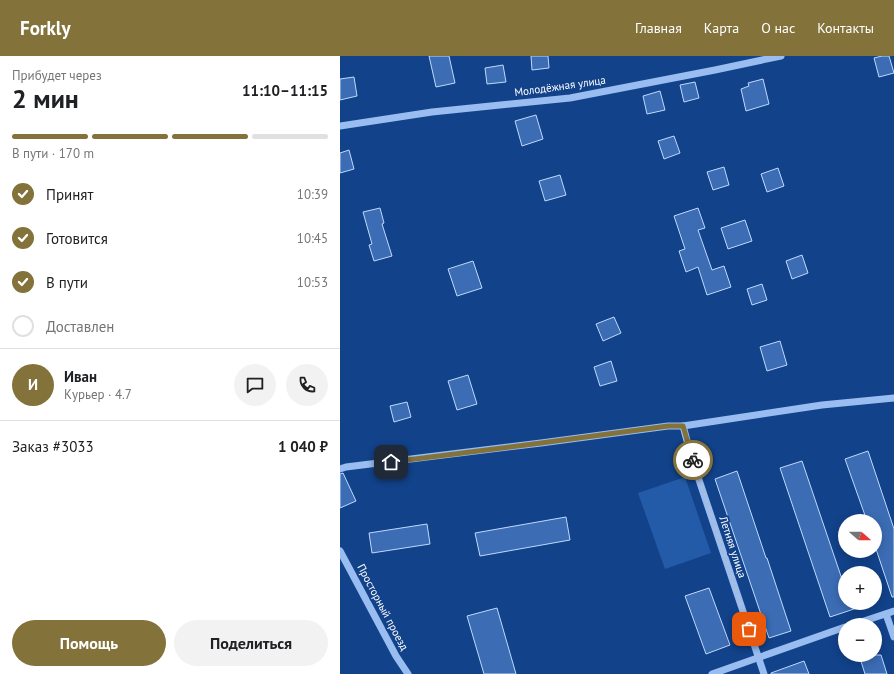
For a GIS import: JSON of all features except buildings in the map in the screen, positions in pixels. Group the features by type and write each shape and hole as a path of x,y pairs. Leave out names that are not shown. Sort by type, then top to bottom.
{"street":[{"name":"Молодёжная улица","path":"340,126 432,112 570,98 780,56"},
{"path":"340,469 346,467 668,426 683,426 822,406 894,398"},
{"name":"Летняя улица","path":"683,426 764,674"},
{"name":"Просторный проезд","path":"340,551 396,656 408,674"},
{"path":"874,618 894,611"},
{"path":"886,614 894,637"},
{"path":"712,674 838,630"}],"shaded area":[{"path":"685,477 711,553 665,569 638,493"}],"way so far":[{"path":"693,460 749,629"}],"route":[{"path":"391,462 668,426 683,426 693,460"}]}
